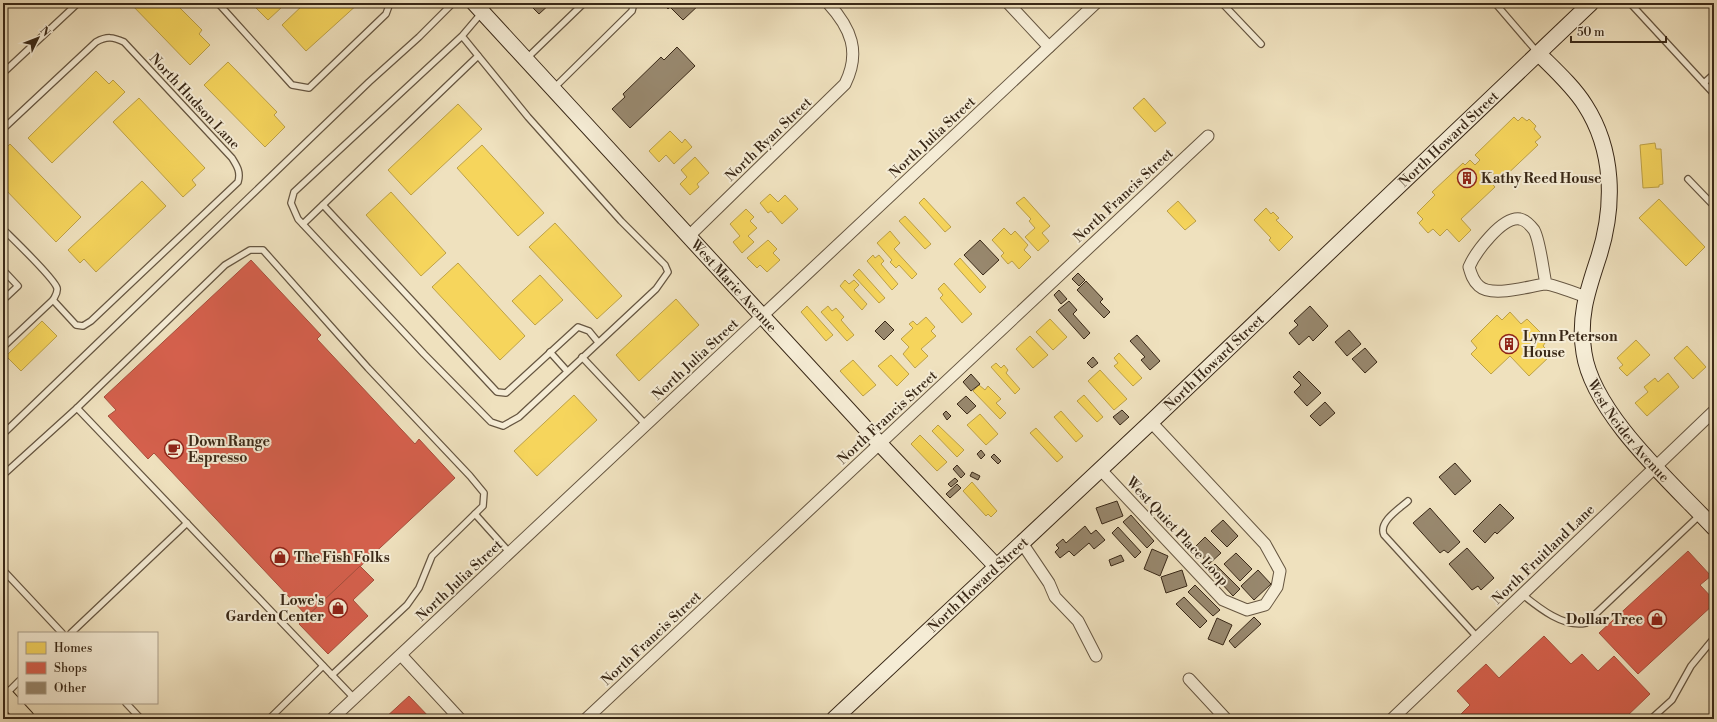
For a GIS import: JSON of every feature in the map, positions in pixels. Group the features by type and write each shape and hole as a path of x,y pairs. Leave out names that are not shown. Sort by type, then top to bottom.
{"main road":[{"path":"4,694 26,719"}],"street":[{"name":"North Ryan Street","path":"689,236 839,91 849,75 853,46 846,26 828,3"},
{"path":"1008,3 1049,47"},
{"name":"North Julia Street","path":"332,719 1096,3"},
{"name":"North Howard Street","path":"834,719 1151,422 1591,3"},
{"name":"West Marie Avenue","path":"482,6 526,60 880,444 996,566"},
{"name":"West Neider Avenue","path":"1538,53 1584,104 1600,132 1609,168 1610,205 1604,239 1583,307 1582,321 1584,354 1593,381 1616,420 1656,467 1714,528"},
{"name":"North Francis Street","path":"586,719 1208,136"},
{"path":"1546,284 1535,232 1527,222 1520,219 1507,222 1495,232 1473,257 1469,267 1472,277 1479,286 1489,291 1521,289 1546,284 1586,297"},
{"name":"North Fruitland Lane","path":"1397,718 1523,594 1714,411"},
{"name":"West Quiet Place Loop","path":"1100,469 1223,600 1247,610 1266,605 1277,586 1280,571 1265,544 1151,422"},
{"path":"1022,543 1049,582 1056,597 1078,621 1096,656"},
{"path":"400,655 460,719"},
{"path":"1189,679 1226,719"}],"lane":[{"path":"3,73 78,3"},
{"path":"218,3 292,85 309,88 386,14 390,3"},
{"path":"3,434 369,82 419,37 452,3"},
{"path":"526,60 584,3"},
{"path":"553,89 632,11 634,3"},
{"path":"1222,3 1261,44"},
{"path":"1495,3 1538,53"},
{"path":"1630,3 1714,94"},
{"path":"462,36 528,117 621,221 665,265 668,272 656,289 519,417 503,426 491,422 424,354 298,219 291,203 294,192 462,36 482,6"},
{"name":"North Hudson Lane","path":"3,129 96,42 105,37 113,38 124,42 232,158 239,171 240,175 238,182 91,321 83,326 76,325 53,300"},
{"path":"303,224 478,56"},
{"path":"1704,83 1714,74"},
{"path":"1688,179 1714,206"},
{"path":"323,205 498,392 506,393 578,327 589,331 598,342"},
{"path":"3,229 50,278 56,287 57,292 53,300 3,347"},
{"path":"3,475 77,408 225,265 250,250 263,250 368,368 470,476 484,493 483,506 432,556 419,588 407,604 332,675"},
{"path":"3,270 18,286 3,300"},
{"path":"550,352 567,371"},
{"path":"582,358 646,425"},
{"path":"77,408 354,698"},
{"path":"1408,501 1386,521 1383,527 1384,535 1478,638"},
{"path":"475,514 510,553"},
{"path":"1523,594 1534,603 1562,620 1573,624 1586,623 1701,514"},
{"path":"71,632 187,523"},
{"path":"3,570 61,632"},
{"path":"1652,719 1672,700 1691,666 1714,638"},
{"path":"269,719 323,666"},
{"path":"4,694 18,682"},
{"path":"127,704 141,719"}],"building: Homes":[{"path":"130,3 175,3 202,30 199,34 210,45 190,65"},
{"path":"251,3 279,3 282,7 268,20"},
{"path":"305,3 359,3 306,51 282,25"},
{"path":"228,62 277,112 274,115 285,127 265,147 204,85"},
{"path":"96,71 109,84 113,80 125,92 52,163 28,138"},
{"path":"139,98 205,168 192,180 196,185 183,197 113,122"},
{"path":"1144,98 1166,123 1155,132 1133,108"},
{"path":"458,104 482,129 411,195 388,170"},
{"name":"Kathy Reed House","path":"1514,117 1518,121 1522,117 1527,121 1529,119 1536,126 1534,129 1541,137 1535,142 1538,145 1500,181 1490,170 1484,175 1495,187 1461,219 1471,230 1459,242 1447,229 1440,236 1433,229 1428,233 1419,223 1423,219 1417,213 1435,195 1432,192 1463,163 1465,165 1470,160 1475,165 1480,160 1475,155"},
{"path":"670,131 682,143 685,139 692,147 674,164 666,155 659,162 649,151"},
{"path":"1655,143 1656,149 1661,149 1663,184 1659,185 1659,187 1643,188 1640,145"},
{"path":"10,144 81,217 56,242 3,187 3,151"},
{"path":"482,145 544,213 518,236 457,168"},
{"path":"695,157 709,173 697,184 699,187 690,195 680,184 687,177 681,170"},
{"path":"142,181 166,206 96,272 84,259 80,263 68,250"},
{"path":"391,192 446,253 421,276 366,215"},
{"path":"770,194 778,202 785,195 798,209 782,224 771,211 768,213 760,203"},
{"path":"1024,197 1050,226 1042,233 1049,241 1038,251 1025,237 1035,228 1029,221 1031,219 1016,203"},
{"path":"924,198 951,227 945,232 919,203"},
{"path":"1659,199 1705,247 1686,266 1639,218"},
{"path":"1178,201 1196,221 1185,230 1167,211"},
{"path":"1266,208 1271,214 1273,212 1279,218 1276,220 1293,237 1279,251 1269,240 1271,238 1254,220"},
{"path":"746,209 754,217 750,221 757,228 748,236 754,242 742,253 733,242 740,236 730,224"},
{"path":"905,216 931,244 925,249 899,221"},
{"path":"555,223 622,296 597,319 529,247"},
{"path":"1004,228 1011,235 1015,231 1028,245 1024,250 1031,257 1019,269 1012,261 1008,264 1001,256 1004,253 992,240"},
{"path":"890,231 900,243 894,249 917,274 912,279 899,265 896,268 890,262 892,260 877,243"},
{"path":"768,240 777,249 773,253 780,260 767,272 760,265 757,268 747,258"},
{"path":"873,255 875,258 879,255 884,261 881,264 898,284 892,290 867,261"},
{"path":"960,258 986,287 980,293 954,264"},
{"path":"458,263 525,336 500,360 432,287"},
{"path":"859,269 885,298 879,303 853,275"},
{"path":"540,275 563,300 535,325 512,301"},
{"path":"845,280 849,284 854,280 859,285 854,290 867,304 862,310 840,286"},
{"path":"944,283 972,314 962,323 940,298 943,295 938,289"},
{"path":"676,299 699,325 639,381 616,355"},
{"path":"807,306 833,335 826,341 801,312"},
{"path":"828,306 832,311 836,308 844,317 841,320 854,335 847,341 821,312"},
{"name":"Lynn Peterson House","path":"1510,312 1521,324 1527,319 1544,336 1541,339 1545,343 1543,346 1545,348 1544,350 1550,356 1529,376 1510,356 1491,374 1471,354 1477,348 1471,341 1497,315 1502,320"},
{"path":"926,317 935,327 931,331 936,336 921,349 928,356 915,368 903,354 909,347 901,339 913,328 909,324 913,321 917,325"},
{"path":"1050,319 1067,337 1053,350 1036,332"},
{"path":"42,321 57,336 21,371 6,356"},
{"path":"1030,336 1048,355 1033,368 1016,349"},
{"path":"1636,340 1650,355 1627,376 1619,368 1623,365 1617,358"},
{"path":"1687,346 1706,367 1693,379 1674,358"},
{"path":"1119,353 1142,378 1133,386 1114,366 1118,363 1114,358"},
{"path":"891,355 909,374 897,386 878,366"},
{"path":"853,360 876,385 863,396 840,371"},
{"path":"996,363 1001,368 1004,365 1008,370 1006,373 1020,389 1015,394 991,367"},
{"path":"1100,370 1127,399 1114,410 1088,381"},
{"path":"1668,373 1679,387 1647,416 1635,403 1648,392 1644,387 1655,378 1658,382"},
{"path":"979,385 985,390 988,386 1001,399 996,403 1006,413 1000,419 973,391"},
{"path":"574,395 597,420 537,476 514,451"},
{"path":"1084,395 1103,417 1097,422 1077,401"},
{"path":"1061,411 1083,436 1076,442 1054,417"},
{"path":"980,414 998,434 986,445 967,425"},
{"path":"938,425 964,450 957,457 932,431"},
{"path":"1036,428 1063,457 1057,462 1030,433"},
{"path":"920,435 947,462 937,471 911,444"},
{"path":"972,482 997,511 991,517 988,514 986,516 963,491"}],"building: Shops":[{"path":"251,260 321,335 317,339 415,444 419,439 455,478 307,616 154,453 148,459 108,416 116,410 104,397"},
{"name":"Dollar Tree","path":"1688,551 1711,576 1700,585 1714,600 1714,604 1638,674 1599,633"},
{"name":"Lowe's Garden Center","path":"360,566 374,580 353,600 368,616 328,654 299,624"},
{"path":"1544,636 1571,664 1582,654 1598,671 1614,656 1650,694 1624,719 1456,719 1470,705 1457,691 1486,664 1499,678"},
{"path":"409,696 431,719 384,719"}],"building: Other":[{"path":"528,3 551,3 539,14"},
{"path":"662,3 701,3 683,20 670,7 668,9"},
{"path":"677,47 695,66 630,128 612,109 625,97 623,94 661,57 664,60"},
{"path":"980,240 999,260 983,275 964,255"},
{"path":"1078,273 1085,280 1079,286 1072,279"},
{"path":"1086,281 1103,299 1100,302 1110,312 1104,318 1077,290"},
{"path":"1059,290 1067,299 1061,304 1054,295"},
{"path":"1069,301 1077,310 1073,314 1090,333 1084,339 1058,310"},
{"path":"1310,306 1328,326 1313,341 1309,336 1299,345 1289,333 1298,325 1294,321"},
{"path":"885,321 894,330 884,340 875,331"},
{"path":"1349,330 1361,344 1347,356 1335,342"},
{"path":"1137,335 1160,361 1150,370 1141,360 1145,357 1130,341"},
{"path":"1365,348 1377,362 1365,373 1352,359"},
{"path":"1093,357 1098,363 1092,368 1087,363"},
{"path":"1299,371 1321,393 1307,406 1294,392 1301,385 1293,377"},
{"path":"971,374 980,384 971,391 963,382"},
{"path":"966,396 976,406 967,414 957,404"},
{"path":"1325,402 1335,413 1320,426 1310,416"},
{"path":"1122,410 1129,417 1120,425 1113,417"},
{"path":"946,411 951,416 947,420 943,414"},
{"path":"981,450 985,455 981,459 977,454"},
{"path":"994,454 1001,461 998,464 991,457"},
{"path":"1455,463 1471,481 1455,495 1439,477"},
{"path":"957,465 965,474 961,478 953,469"},
{"path":"972,472 980,476 978,480 970,476"},
{"path":"955,478 958,481 951,487 948,484"},
{"path":"957,484 961,488 950,498 946,494"},
{"path":"1117,501 1123,516 1102,524 1096,508"},
{"path":"1500,504 1514,518 1497,534 1495,532 1485,543 1473,531"},
{"path":"1430,508 1460,542 1448,553 1444,550 1440,553 1413,523"},
{"path":"1131,515 1154,541 1147,548 1123,522"},
{"path":"1223,520 1238,536 1227,547 1211,531"},
{"path":"1085,526 1091,534 1096,530 1105,540 1094,549 1089,543 1074,556 1069,551 1060,558 1055,552 1059,548 1056,545 1063,539 1066,543"},
{"path":"1118,527 1141,552 1135,558 1112,533"},
{"path":"1205,537 1221,553 1209,564 1194,548"},
{"path":"1467,548 1494,578 1481,590 1478,586 1472,590 1449,564"},
{"path":"1152,549 1168,556 1160,576 1144,569"},
{"path":"1236,553 1252,569 1240,581 1224,564"},
{"path":"1121,555 1124,561 1111,566 1109,560"},
{"path":"1215,564 1240,589 1233,596 1209,570"},
{"path":"1182,570 1187,586 1166,593 1161,577"},
{"path":"1258,570 1271,584 1254,600 1241,586"},
{"path":"1195,585 1220,610 1213,616 1188,592"},
{"path":"1184,597 1207,621 1200,628 1176,604"},
{"path":"1254,617 1261,624 1235,648 1229,641"},
{"path":"1217,618 1232,625 1223,645 1208,639"}],"place":[{"name":"Kathy Reed House","path":"1467,178"},
{"name":"Lynn Peterson House","path":"1509,344"},
{"name":"Down Range Espresso","path":"174,449"},
{"name":"The Fish Folks","path":"280,557"},
{"name":"Lowe's Garden Center","path":"338,608"},
{"name":"Dollar Tree","path":"1657,619"}]}
